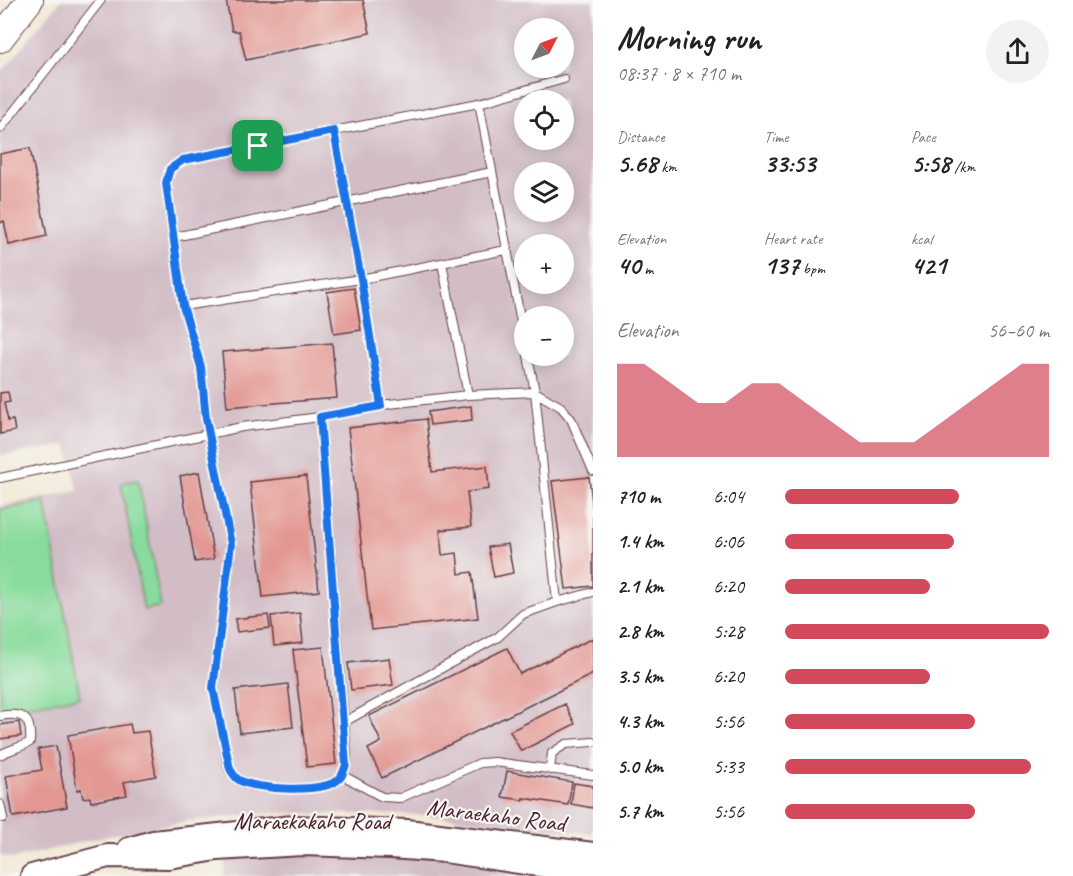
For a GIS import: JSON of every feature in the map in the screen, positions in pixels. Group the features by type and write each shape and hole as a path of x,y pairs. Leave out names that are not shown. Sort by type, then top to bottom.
{"highway":[{"path":"0,21 16,0"},
{"path":"0,39 30,0"}],"main road":[{"name":"Maraekaho Road","path":"108,856 153,842 293,827 407,831 593,854"},
{"name":"Maraekakaho Road","path":"32,876 108,856 169,857 217,849 302,844 445,851 593,873"}],"lane":[{"path":"0,129 101,0"},
{"path":"320,417 346,765 340,779 326,787 297,789 252,784 238,780 230,769 213,688 231,544 209,434 201,367 183,306 166,183 170,169 183,160 479,102 564,79"},
{"path":"479,102 517,306"},
{"path":"334,131 381,406"},
{"path":"174,237 492,172"},
{"path":"183,306 361,279 506,250"},
{"path":"442,263 468,395"},
{"path":"530,366 535,393 557,602"},
{"path":"0,478 209,434 381,406 468,395 535,393 561,407 572,419 593,471"},
{"path":"344,722 498,637 523,614 593,592"},
{"path":"0,716 14,713 24,717 31,728 30,742 0,755"},
{"path":"550,770 552,753 566,744 593,742"},
{"path":"342,776 382,796 400,798 480,763 495,762 593,775"},
{"path":"0,804 3,818"}],"shaded area":[{"path":"61,0 593,0 593,834 426,815 274,813 187,821 98,838 13,859 0,855 0,506 78,491 67,445 0,456 0,74"},
{"path":"425,849 583,876 224,876 226,851"}],"green space":[{"path":"138,480 161,606 144,610 121,483"},
{"path":"45,501 80,697 0,710 0,510"}],"building":[{"path":"226,0 363,0 370,33 246,60 239,31 232,31"},
{"path":"30,148 47,236 9,245 4,221 0,223 0,154"},
{"path":"354,288 361,330 334,334 327,292"},
{"path":"332,343 337,398 227,407 222,352"},
{"path":"8,392 10,402 4,403 8,421 13,420 15,431 0,434 0,393"},
{"path":"471,406 472,420 430,425 428,412"},
{"path":"426,419 432,472 487,466 489,489 467,492 471,527 440,530 442,555 457,553 459,574 472,572 478,618 371,630 348,428"},
{"path":"199,472 214,559 195,562 180,476"},
{"path":"306,476 319,591 263,597 250,482"},
{"path":"589,477 593,511 593,586 566,589 552,481"},
{"path":"508,544 513,573 494,577 488,547"},
{"path":"300,613 303,643 274,646 271,616"},
{"path":"268,615 270,628 237,632 235,619"},
{"path":"593,638 593,674 382,778 368,749 381,742 369,716 507,648 520,674"},
{"path":"323,647 336,764 307,767 293,650"},
{"path":"389,658 393,685 351,690 348,663"},
{"path":"288,684 293,727 240,733 235,690"},
{"path":"565,704 575,724 521,751 510,731"},
{"path":"19,722 21,736 0,739 0,725"},
{"path":"130,724 132,733 148,731 156,776 124,782 127,795 91,802 90,797 83,798 81,789 77,790 68,735"},
{"path":"56,746 67,807 13,817 6,776 42,770 38,749"},
{"path":"507,771 572,782 568,805 502,797"},
{"path":"574,783 593,786 593,808 571,804"}],"route":[{"path":"334,131 381,406 320,417 346,765 340,779 326,787 297,789 252,784 238,780 230,769 213,688 231,544 206,419 201,367 183,306 166,183 170,169 183,160 258,146 334,131"}]}
